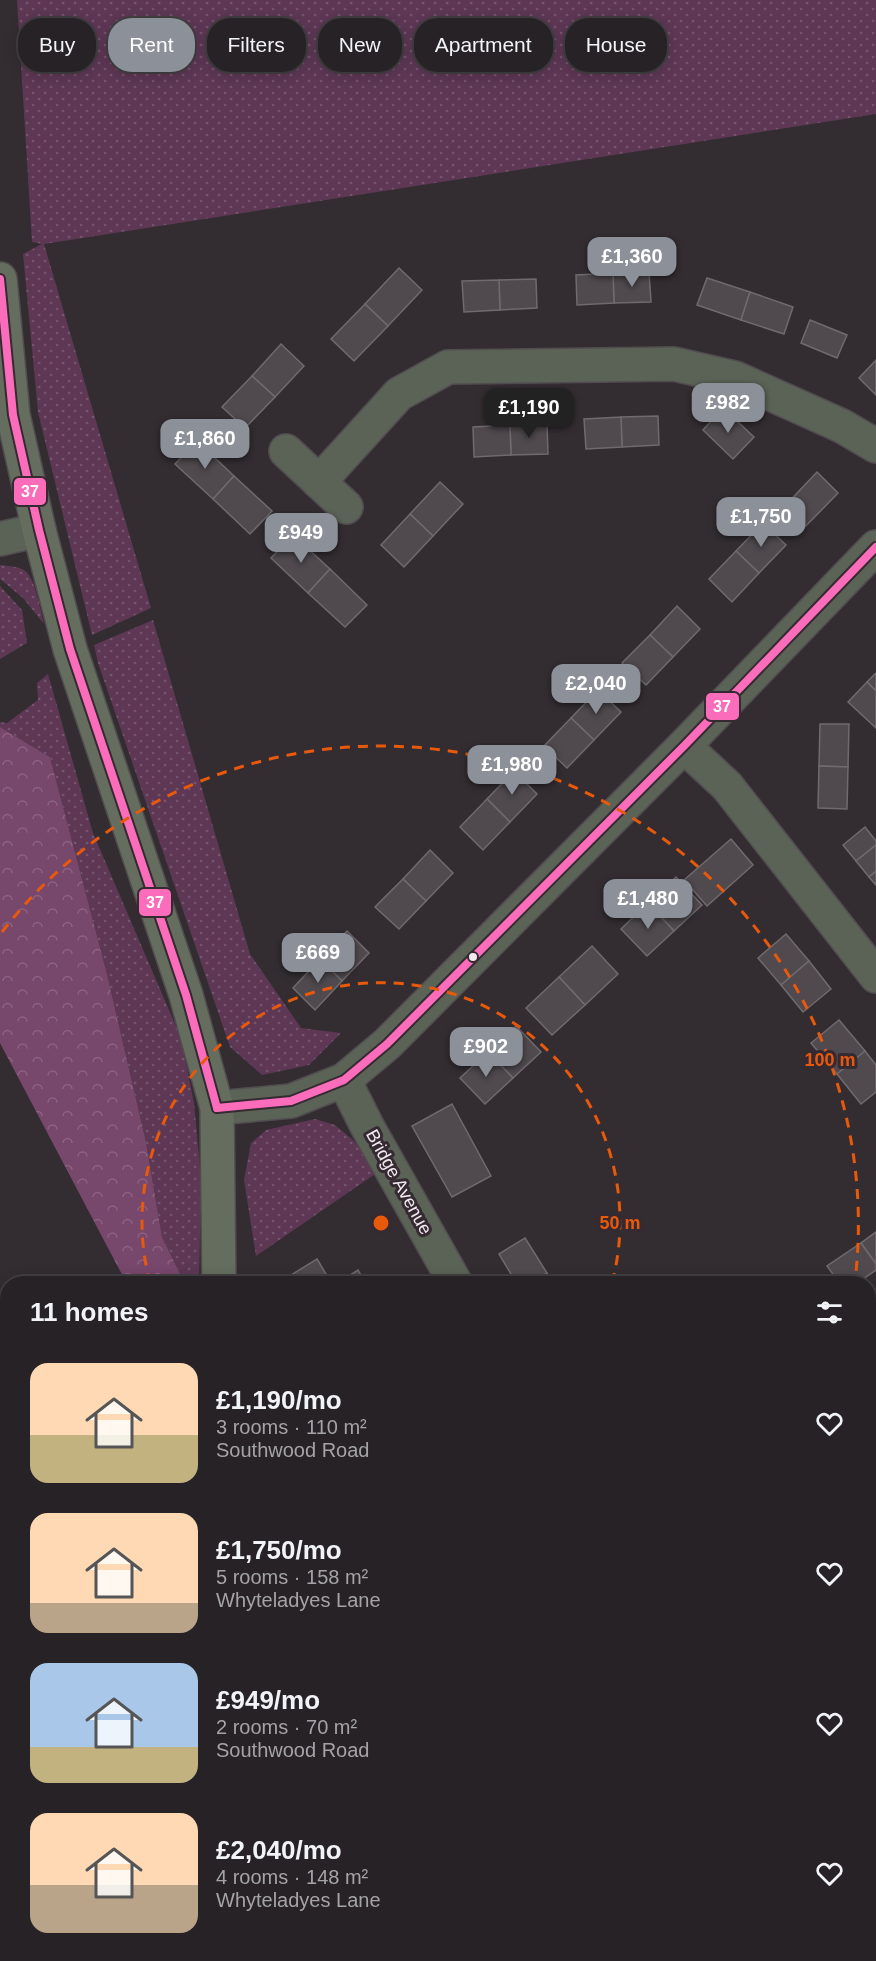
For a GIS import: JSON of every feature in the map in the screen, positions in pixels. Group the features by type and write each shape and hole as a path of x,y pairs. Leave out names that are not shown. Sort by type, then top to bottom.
{"main road":[{"path":"0,279 13,415 39,530 70,649 186,995 217,1108 219,1276"}],"street":[{"path":"319,482 399,394 448,367 674,364 735,378 842,426 876,446"},
{"path":"286,451 346,507"},
{"path":"0,539 39,530"},
{"path":"217,1108 291,1101 344,1080 387,1044 684,746 876,547"},
{"path":"684,746 727,786 876,976"},
{"name":"Bridge Avenue","path":"344,1080 367,1126 451,1276"}],"shaded area":[{"path":"17,0 876,0 876,114 44,244 151,608 92,635 38,412 23,254 42,244 32,242 21,72 96,72 96,18 18,18"},
{"path":"0,565 18,568 28,574 35,587 44,624 23,598 0,579"},
{"path":"0,586 22,610 27,643 0,659"},
{"path":"153,620 250,954 301,1028 341,1033 309,1065 262,1075 230,1047 98,663 94,645"},
{"path":"48,674 93,833 181,1038 194,1103 201,1179 199,1276 181,1276 162,1237 146,1142 107,974 50,757 0,727 0,722 7,723 38,700 37,683"},
{"path":"315,1119 335,1125 354,1141 378,1172 256,1256 244,1180 251,1143 266,1130"}],"green space":[{"path":"0,727 50,757 107,974 146,1142 162,1237 181,1276 123,1276 0,1043"}],"building":[{"path":"399,268 422,290 388,326 365,304"},
{"path":"649,272 651,302 614,303 613,273"},
{"path":"613,273 614,303 577,305 576,275"},
{"path":"707,278 750,292 741,320 697,305"},
{"path":"536,279 537,308 500,310 499,280"},
{"path":"499,280 500,310 464,312 462,281"},
{"path":"750,292 793,307 784,334 741,320"},
{"path":"365,304 388,326 354,361 331,339"},
{"path":"810,320 847,335 837,358 801,343"},
{"path":"281,344 304,366 275,397 252,376"},
{"path":"876,360 876,395 859,378"},
{"path":"252,376 275,397 245,428 222,407"},
{"path":"723,408 754,437 733,459 703,430"},
{"path":"658,416 659,445 622,447 621,417"},
{"path":"621,417 622,447 586,449 584,419"},
{"path":"547,423 548,454 511,455 510,425"},
{"path":"510,425 511,455 474,457 473,427"},
{"path":"197,441 234,476 213,499 175,464"},
{"path":"817,472 838,493 802,530 782,509"},
{"path":"234,476 272,511 250,534 213,499"},
{"path":"440,482 463,504 433,536 410,514"},
{"path":"410,514 433,536 404,567 381,545"},
{"path":"763,523 786,545 759,573 736,551"},
{"path":"293,535 330,569 308,593 271,558"},
{"path":"736,551 759,573 732,602 709,579"},
{"path":"330,569 367,605 345,627 308,593"},
{"path":"677,606 700,629 673,657 650,635"},
{"path":"650,635 673,657 646,685 622,663"},
{"path":"876,673 876,691 867,682"},
{"path":"867,682 876,691 876,728 848,702"},
{"path":"598,690 621,712 594,740 571,718"},
{"path":"571,718 594,740 567,768 544,746"},
{"path":"820,724 849,724 848,767 819,766"},
{"path":"819,766 848,767 847,809 818,808"},
{"path":"514,771 537,794 510,822 487,799"},
{"path":"487,799 510,822 483,850 460,827"},
{"path":"865,827 876,841 876,845 856,861 843,845"},
{"path":"731,839 753,865 707,906 684,880"},
{"path":"876,845 876,871 869,877 856,861"},
{"path":"430,850 453,873 426,901 403,879"},
{"path":"876,871 876,885 869,877"},
{"path":"676,877 702,905 674,931 648,903"},
{"path":"403,879 426,901 399,929 375,907"},
{"path":"648,903 674,931 647,956 621,929"},
{"path":"347,931 369,953 342,981 320,959"},
{"path":"786,934 809,961 781,985 758,958"},
{"path":"592,946 618,974 585,1005 559,977"},
{"path":"320,959 342,981 315,1010 293,988"},
{"path":"809,961 831,989 803,1012 781,985"},
{"path":"559,977 585,1005 552,1035 526,1008"},
{"path":"839,1020 865,1051 837,1074 811,1043"},
{"path":"516,1026 541,1052 513,1078 488,1052"},
{"path":"865,1051 876,1065 876,1092 861,1104 837,1074"},
{"path":"488,1052 513,1078 485,1104 460,1078"},
{"path":"452,1104 491,1176 452,1197 412,1126"},
{"path":"876,1232 876,1264 861,1243"},
{"path":"525,1238 547,1273 542,1276 512,1276 499,1254"},
{"path":"861,1243 876,1264 876,1270 867,1276 834,1276 827,1266"},
{"path":"317,1259 327,1276 289,1276"},
{"path":"358,1270 361,1276 349,1276"}],"transit line":[{"name":"37","path":"0,279 13,415 39,530 70,649 186,995 217,1108"},
{"name":"37","path":"217,1108 291,1101 344,1080 387,1044 684,746 876,547"}]}
